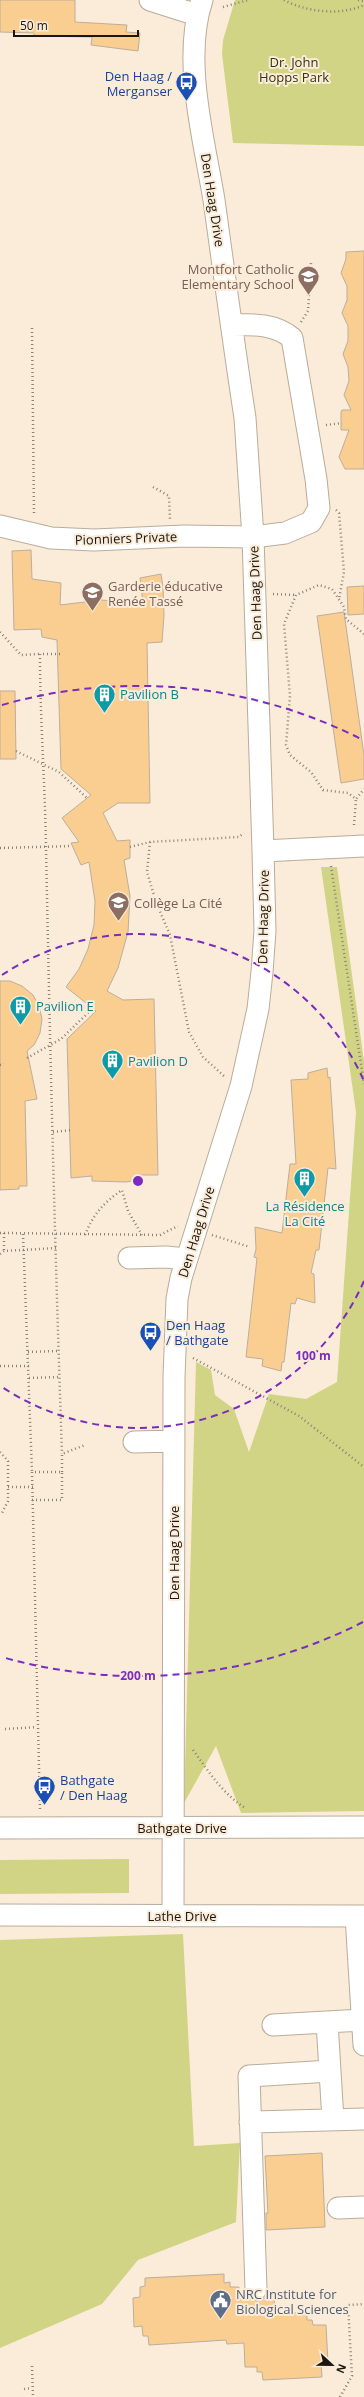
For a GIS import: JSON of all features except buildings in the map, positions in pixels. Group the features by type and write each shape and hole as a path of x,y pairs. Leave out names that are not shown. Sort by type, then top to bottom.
{"street":[{"path":"150,0 199,8"},
{"name":"Den Haag Drive","path":"173,1916 174,1441 177,1299 186,1259 241,1086 258,1009 265,931 253,537 248,438 198,97 194,40 199,8"},
{"path":"232,325 263,325 283,330 292,338"},
{"name":"Pionniers Private","path":"0,526 44,536 74,540 192,536 253,537 285,533 311,522 319,508 316,479 292,338"},
{"path":"263,851 364,846"},
{"path":"129,1258 166,1257 186,1259"},
{"path":"134,1442 174,1441"},
{"name":"Bathgate Drive","path":"0,1828 364,1827"},
{"name":"Lathe Drive","path":"0,1915 360,1916"},
{"path":"360,1916 362,2020 364,2045"},
{"path":"273,2025 362,2020"},
{"path":"327,2022 333,2120"},
{"path":"256,2289 249,2076 330,2071"},
{"path":"250,2122 364,2119"},
{"path":"338,2208 364,2207"}],"path":[{"path":"223,7 248,0"},
{"path":"284,0 293,5 324,11 356,9 364,5"},
{"path":"358,0 364,1"},
{"path":"292,338 308,311 311,263"},
{"path":"32,328 34,518"},
{"path":"153,487 169,496 170,525"},
{"path":"331,506 339,513 344,572 339,600"},
{"path":"270,594 296,595 319,585 332,589 344,607 346,619 364,634"},
{"path":"296,595 294,605 284,624 290,696 286,745 290,755 311,772 323,790 348,793 356,799"},
{"path":"0,632 21,655 60,654"},
{"path":"32,1500 62,1500 53,1132 49,1055 46,846 40,703 40,654"},
{"path":"16,751 59,772 87,798"},
{"path":"354,825 356,799 364,789"},
{"path":"130,847 150,842 239,837 249,828"},
{"path":"150,842 147,872 156,902 170,935 189,1032 203,1057 224,1077 241,1086"},
{"path":"0,848 72,846"},
{"path":"330,862 364,1084"},
{"path":"27,1058 61,1038 93,1008"},
{"path":"0,1065 4,1064"},
{"path":"53,1132 72,1130"},
{"path":"85,1236 97,1211 106,1201 122,1190 128,1211 142,1235"},
{"path":"4,1251 2,1233 56,1236 160,1235 172,1230 185,1221"},
{"path":"211,1228 212,1235 250,1247"},
{"path":"23,1234 33,1487 32,1500 40,1814 37,1828"},
{"path":"0,1254 4,1251 56,1248"},
{"path":"175,1348 299,1416 364,1467"},
{"path":"28,1352 59,1351"},
{"path":"0,1366 29,1366"},
{"path":"29,1378 60,1377"},
{"path":"62,1454 85,1445"},
{"path":"0,1452 8,1460 8,1501 1,1515"},
{"path":"32,1472 62,1472"},
{"path":"8,1487 33,1487"},
{"path":"5,1729 37,1727"},
{"path":"174,1734 190,1746 215,1782 232,1799 247,1809"},
{"path":"340,2397 352,2376 348,2305 364,2304"},
{"path":"32,2366 33,2397"},
{"path":"24,2388 32,2388"}],"green space":[{"name":"Dr. John Hopps Park","path":"235,0 364,0 364,146 233,143 222,54 223,40"},
{"path":"321,867 337,867 364,1061 364,1811 241,1813 216,1746 184,1803 196,1362 211,1370 215,1395 234,1409 249,1452 269,1394 306,1399 337,1382 356,1112"},
{"path":"129,1859 129,1893 0,1894 0,1860"},
{"path":"183,1934 194,2146 240,2143 236,2222 138,2260 102,2304 0,2348 0,1940"}],"place":[{"name":"Den Haag / Merganser","path":"187,102"},
{"name":"Montfort Catholic Elementary School","path":"309,296"},
{"name":"Garderie éducative Renée Tassé","path":"92,612"},
{"name":"Pavilion B","path":"104,714"},
{"name":"Collège La Cité","path":"119,922"},
{"name":"Pavilion E","path":"20,1026"},
{"name":"Pavilion D","path":"112,1080"},
{"name":"La Résidence La Cité","path":"305,1198"},
{"name":"Den Haag / Bathgate","path":"150,1352"},
{"name":"Bathgate / Den Haag","path":"45,1806"},
{"name":"NRC Institute for Biological Sciences","path":"221,2320"}]}
